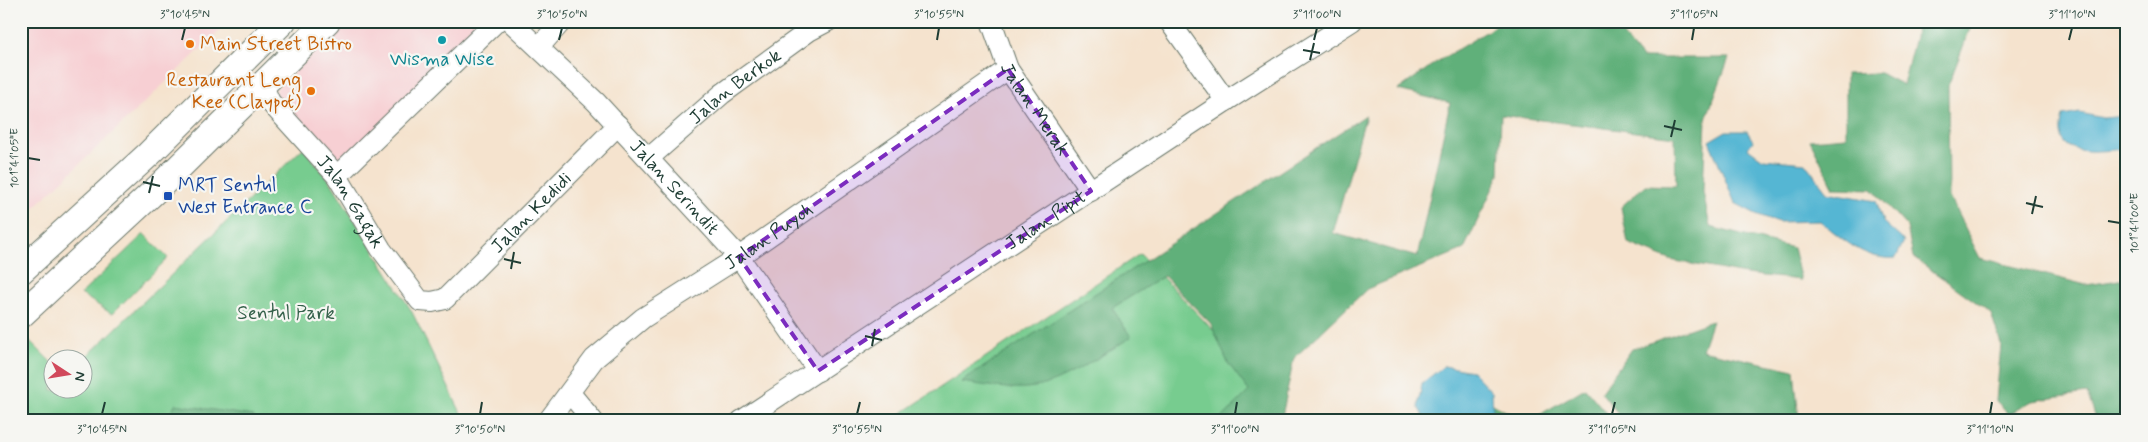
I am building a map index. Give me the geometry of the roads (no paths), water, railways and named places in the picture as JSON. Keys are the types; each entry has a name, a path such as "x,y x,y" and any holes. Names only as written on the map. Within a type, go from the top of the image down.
{"main road":[{"path":"21,271 149,154 283,21"},
{"path":"21,315 263,86 327,21"}],"street":[{"path":"337,176 497,21"},
{"name":"Jalan Serindit","path":"510,21 539,47 618,126 739,257 818,371"},
{"path":"539,47 562,21"},
{"name":"Jalan Berkok","path":"649,158 722,94 809,31 828,21"},
{"name":"Jalan Merak","path":"991,21 1008,69 1090,191"},
{"path":"1169,21 1226,101"},
{"name":"Jalan Pipit","path":"741,421 1226,101 1352,21"},
{"name":"Jalan Puyoh","path":"548,421 594,359 643,318 739,257 1008,69"},
{"name":"Jalan Gagak","path":"263,86 270,102 337,176 381,248 420,301 432,302 445,299"},
{"name":"Jalan Kedidi","path":"445,299 618,126"},
{"path":"570,393 593,421"}],"water":[{"path":"2080,113 2103,118 2127,116 2127,149 2091,151 2070,147 2064,141 2061,131 2063,116"},
{"path":"1726,131 1747,131 1753,141 1748,148 1763,159 1805,163 1827,192 1876,201 1883,222 1904,241 1896,258 1874,256 1864,252 1820,221 1778,222 1756,214 1735,203 1709,141"},
{"path":"1444,366 1472,371 1492,392 1493,413 1486,421 1426,421 1418,407 1422,383"}],"place":[{"name":"Wisma Wise","path":"442,40"},
{"name":"Main Street Bistro","path":"190,44"},
{"name":"Restaurant Leng Kee (Claypot)","path":"311,91"},
{"name":"MRT Sentul West Entrance C","path":"168,196"}],"park label":[{"name":"Sentul Park","path":"286,313"}]}
